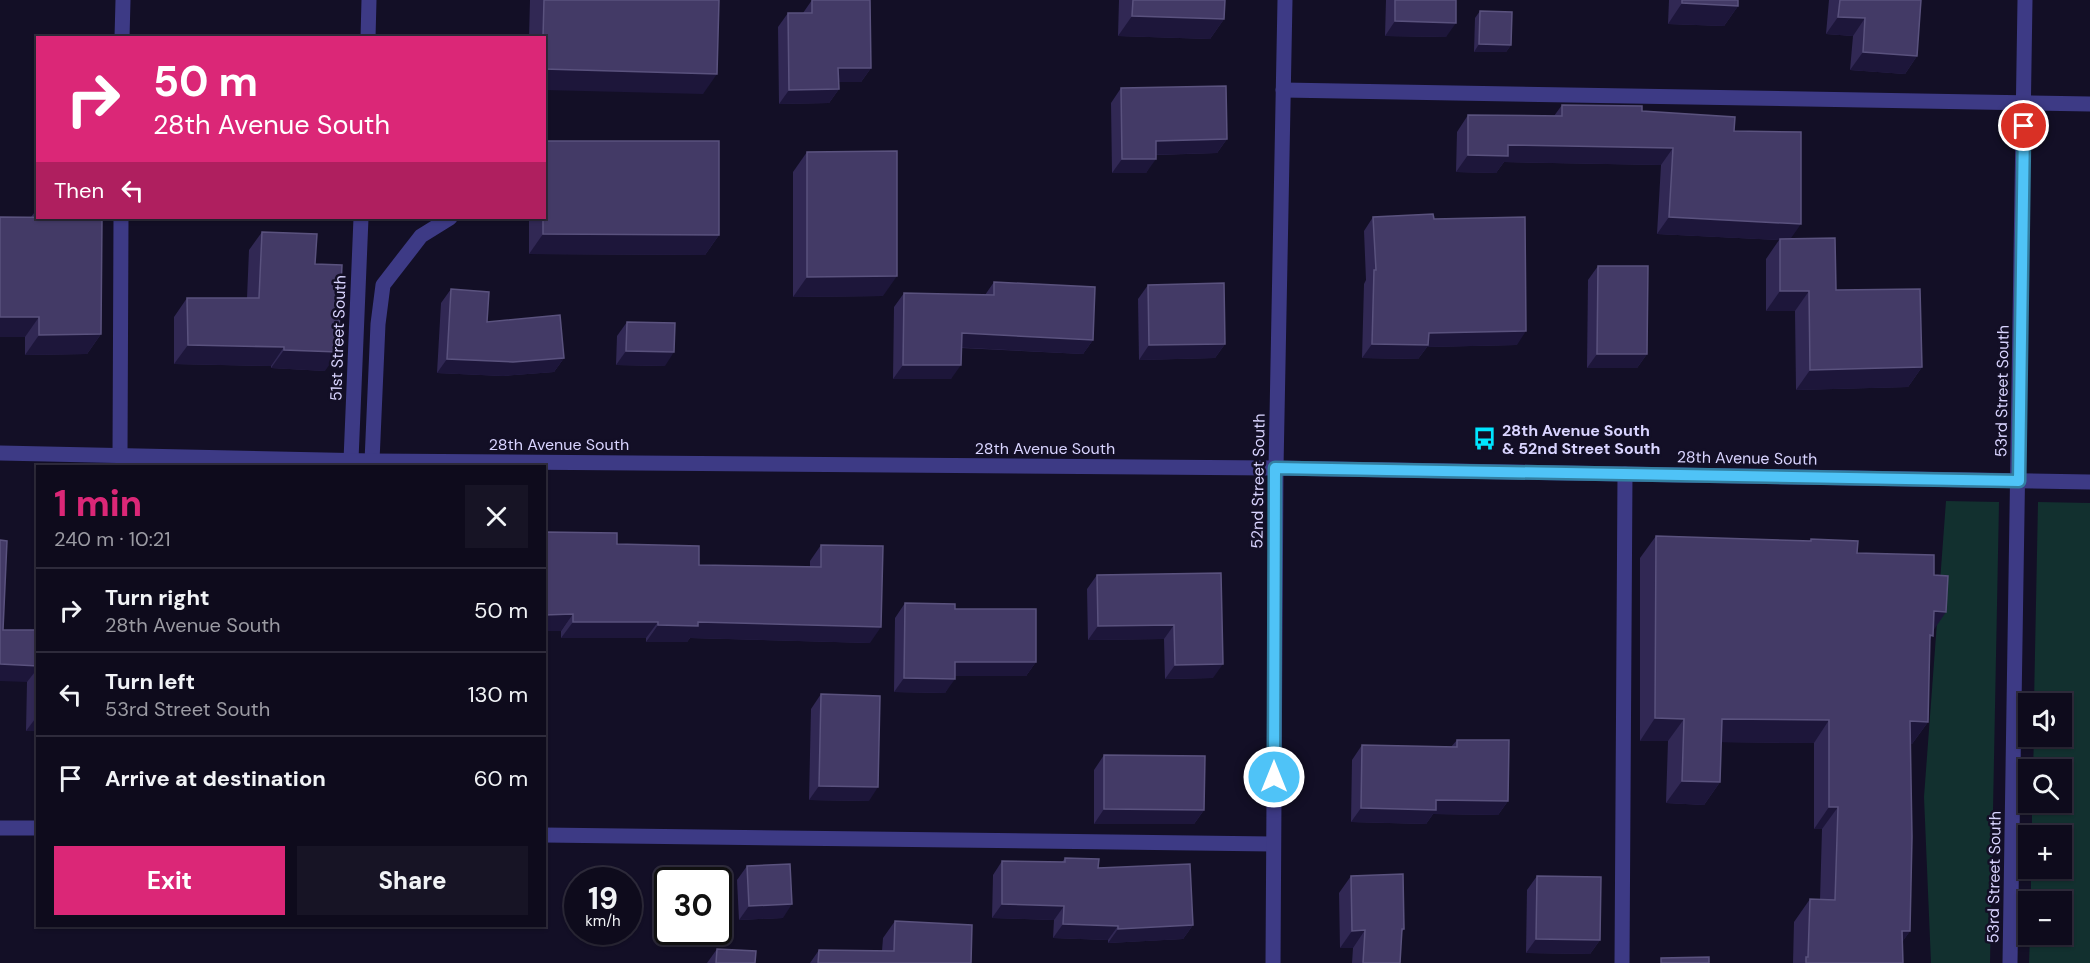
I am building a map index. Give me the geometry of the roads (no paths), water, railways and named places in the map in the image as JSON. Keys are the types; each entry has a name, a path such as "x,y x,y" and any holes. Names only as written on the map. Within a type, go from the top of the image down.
{"street":[{"path":"122,36 123,0"},
{"path":"368,36 369,0"},
{"name":"52nd Street South","path":"1273,963 1275,468 1285,0"},
{"name":"53rd Street South","path":"2010,963 2025,0"},
{"path":"1283,90 2090,104"},
{"path":"120,456 122,219"},
{"name":"51st Street South","path":"351,460 361,219"},
{"path":"372,461 378,324 383,285 421,236 448,219"},
{"name":"28th Avenue South","path":"0,453 372,461 1275,468 2090,482"},
{"path":"1622,963 1625,474"},
{"path":"0,828 36,828"},
{"path":"546,835 1274,844"}],"place":[{"name":"28th Avenue South & 52nd Street South","path":"1484,439"}]}
